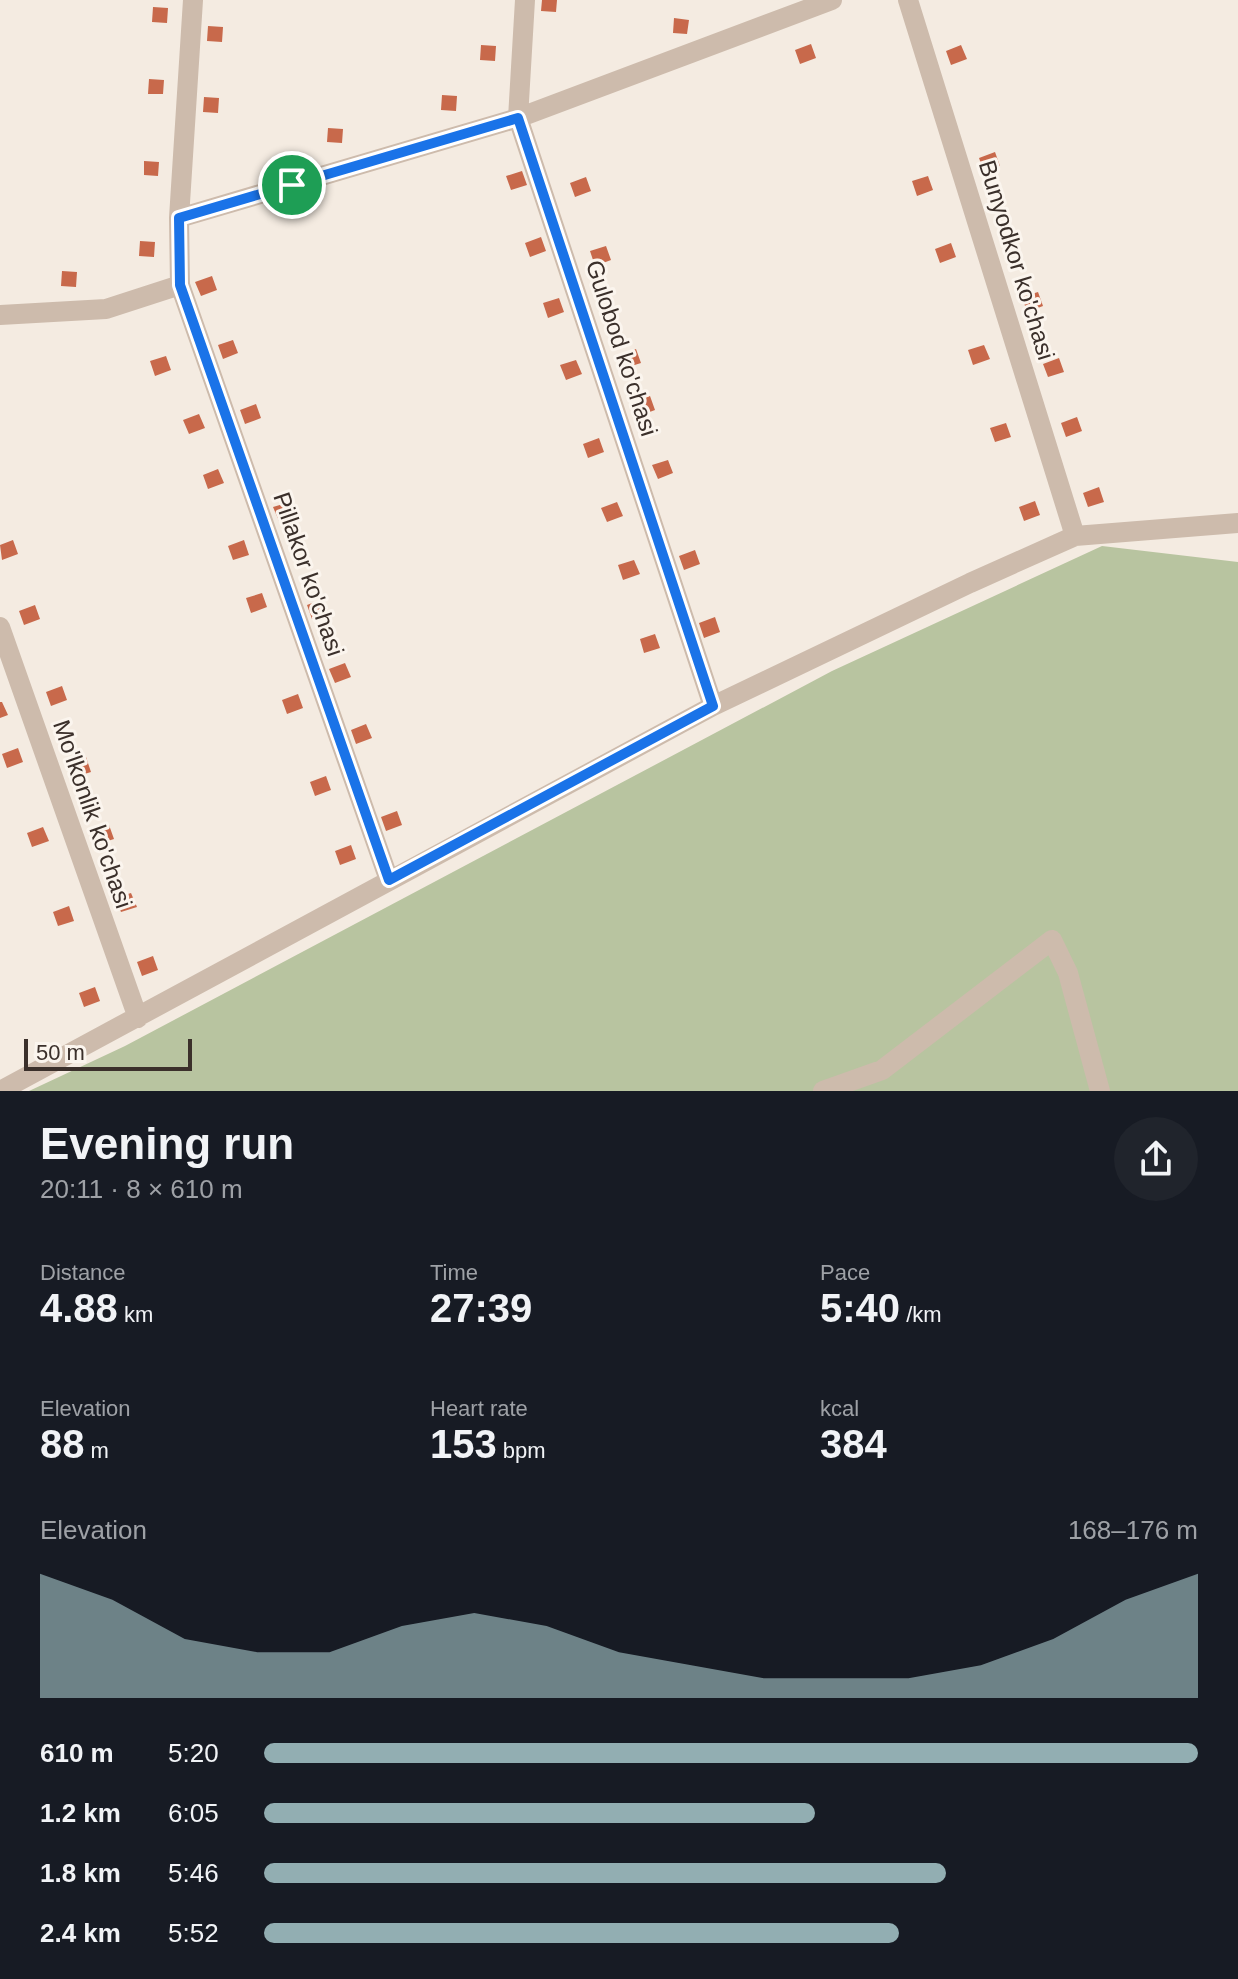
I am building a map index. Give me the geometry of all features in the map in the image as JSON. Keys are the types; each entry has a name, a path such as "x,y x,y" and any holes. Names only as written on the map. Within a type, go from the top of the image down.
{"street":[{"path":"193,0 179,218 518,118 832,0"},
{"name":"Gulobod ko'chasi","path":"525,0 518,118 713,706"},
{"name":"Bunyodkor ko'chasi","path":"908,0 1075,536"},
{"name":"Pillakor ko'chasi","path":"179,218 180,285 389,880"},
{"path":"0,315 106,309 180,285"},
{"path":"0,1091 713,706 970,583 1075,536 1238,523"},
{"name":"Mo'lkonlik ko'chasi","path":"0,627 138,1018"},
{"path":"823,1091 882,1070 1052,940 1068,973 1100,1091"}],"green space":[{"path":"1102,546 1238,562 1238,1091 29,1091 125,1046 832,671"}],"building":[{"path":"542,0 557,0 556,12 541,11"},
{"path":"153,7 168,8 167,23 152,22"},
{"path":"674,18 689,20 687,34 673,33"},
{"path":"208,26 223,27 222,42 207,41"},
{"path":"811,44 816,58 800,64 795,50"},
{"path":"481,45 496,46 495,61 480,60"},
{"path":"961,45 967,59 951,65 946,51"},
{"path":"149,79 164,80 163,94 148,94"},
{"path":"442,95 457,96 456,111 441,110"},
{"path":"204,97 219,98 218,113 203,112"},
{"path":"328,128 343,129 342,143 327,142"},
{"path":"995,152 1000,166 984,172 979,158"},
{"path":"144,161 159,162 158,176 144,175"},
{"path":"522,171 527,185 511,190 506,176"},
{"path":"928,176 933,190 917,196 912,181"},
{"path":"586,177 591,191 575,197 570,183"},
{"path":"541,237 546,251 530,257 525,243"},
{"path":"140,241 155,242 154,257 139,256"},
{"path":"951,243 956,257 940,263 935,249"},
{"path":"606,246 611,260 595,266 590,251"},
{"path":"62,271 77,272 76,287 61,286"},
{"path":"212,276 217,290 201,296 195,282"},
{"path":"1038,292 1043,306 1027,312 1022,297"},
{"path":"559,298 564,312 548,318 543,303"},
{"path":"233,340 238,353 223,359 218,345"},
{"path":"984,345 990,359 973,365 968,350"},
{"path":"636,349 641,363 625,368 620,355"},
{"path":"166,356 171,370 155,376 150,361"},
{"path":"1059,358 1064,372 1048,377 1043,364"},
{"path":"576,360 582,374 566,380 560,365"},
{"path":"650,396 655,410 639,416 634,402"},
{"path":"256,404 261,418 245,424 240,410"},
{"path":"199,414 205,428 189,434 183,420"},
{"path":"1077,417 1082,431 1066,437 1061,423"},
{"path":"1006,423 1011,437 995,442 990,428"},
{"path":"599,438 604,452 588,458 583,444"},
{"path":"668,460 673,473 658,479 652,465"},
{"path":"218,469 224,483 208,489 203,475"},
{"path":"1099,487 1104,502 1088,507 1083,493"},
{"path":"1035,501 1040,515 1024,521 1019,507"},
{"path":"290,502 295,515 279,521 273,507"},
{"path":"617,502 623,516 607,522 601,508"},
{"path":"13,540 18,554 2,560 0,545"},
{"path":"244,540 249,555 233,560 228,546"},
{"path":"695,550 700,564 684,570 679,556"},
{"path":"634,560 640,574 623,580 618,565"},
{"path":"262,593 267,607 251,613 246,598"},
{"path":"323,599 329,613 312,619 307,605"},
{"path":"35,605 40,619 24,625 19,611"},
{"path":"715,617 720,632 704,638 699,623"},
{"path":"655,634 660,648 644,653 640,639"},
{"path":"345,663 351,677 335,683 329,669"},
{"path":"62,686 67,700 51,706 46,692"},
{"path":"298,694 303,708 287,714 282,700"},
{"path":"0,702 8,715 0,718"},
{"path":"366,724 372,738 356,744 351,730"},
{"path":"18,748 23,762 7,768 2,754"},
{"path":"86,757 91,772 75,777 70,763"},
{"path":"326,776 331,790 315,796 310,782"},
{"path":"397,811 402,825 386,831 381,817"},
{"path":"109,825 114,839 98,844 92,830"},
{"path":"43,827 49,841 32,847 27,833"},
{"path":"351,845 356,859 340,865 335,851"},
{"path":"131,893 137,907 121,912 115,898"},
{"path":"69,906 74,921 58,926 53,912"},
{"path":"153,956 158,970 142,976 137,962"},
{"path":"95,987 100,1001 84,1007 79,993"}],"route":[{"path":"518,118 713,706 389,880 180,285 179,218 292,185 518,118"}]}
